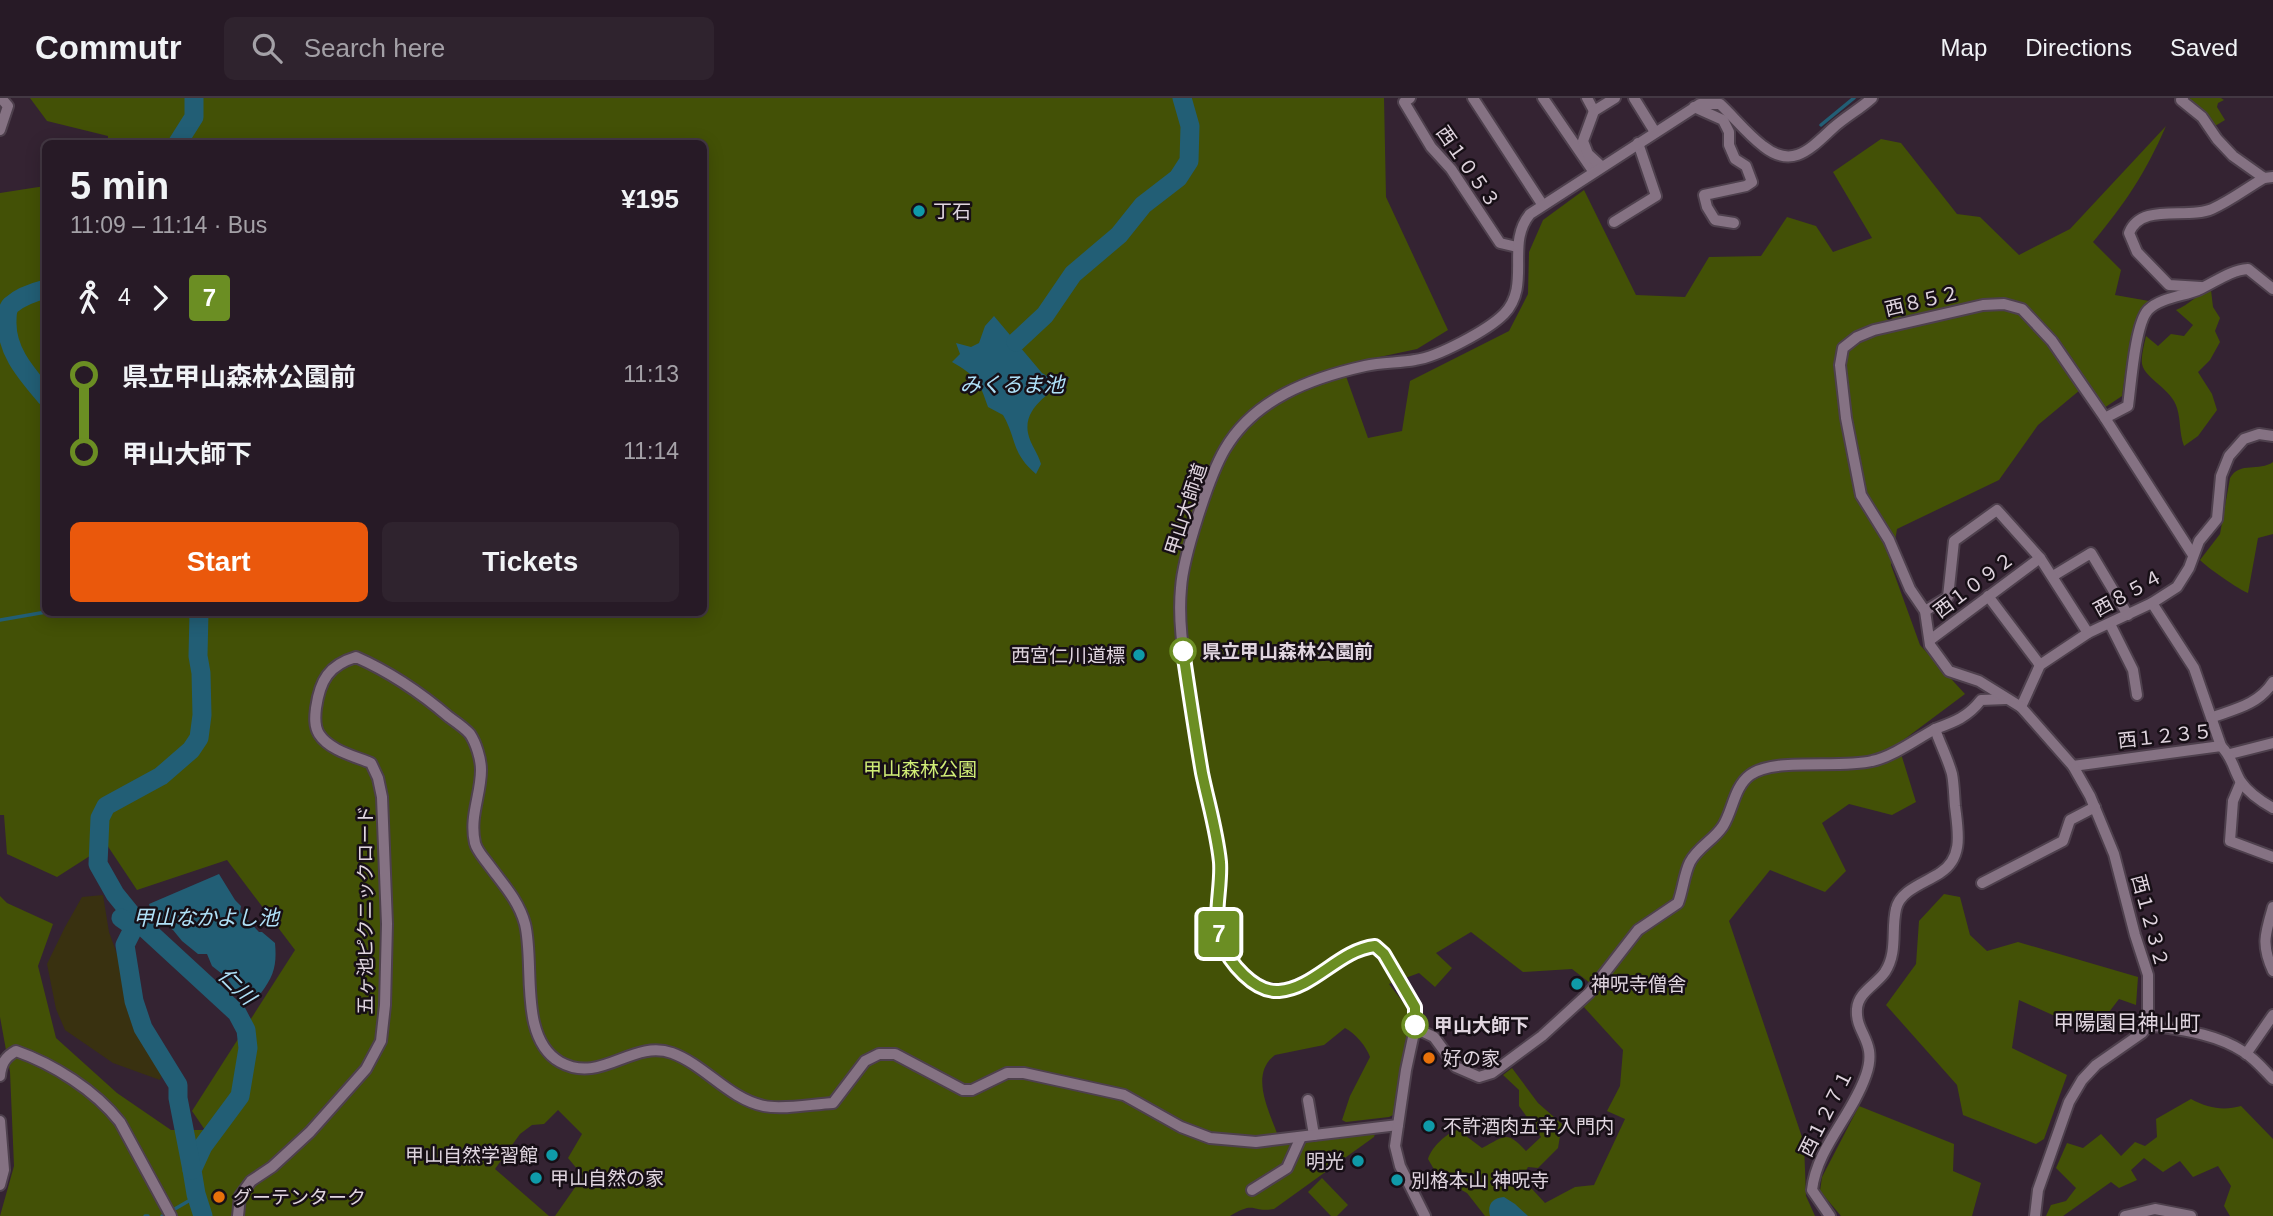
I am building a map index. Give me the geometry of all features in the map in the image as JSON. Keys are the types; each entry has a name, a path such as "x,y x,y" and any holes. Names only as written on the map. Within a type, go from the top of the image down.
{"street":[{"path":"0,130 8,106 1,98"},
{"name":"西１０５３","path":"1410,98 1404,102 1431,147 1451,169 1500,243 1517,247"},
{"path":"1473,98 1542,204"},
{"path":"1543,98 1597,169"},
{"path":"1587,98 1594,111"},
{"path":"1597,169 1583,141 1594,111 1615,98"},
{"path":"1634,98 1655,132"},
{"path":"1694,107 1711,102 1720,104 1761,145 1771,152 1787,156 1809,151 1872,98"},
{"path":"2182,99 2202,117 2217,139 2234,156 2268,177 2210,210 2142,216 2132,224 2129,233 2137,252 2169,285 2204,287"},
{"path":"1694,107 1723,120 1729,132 1729,145 1735,159 1746,166 1752,183 1704,195 1715,220 1734,223"},
{"name":"甲山大師道","path":"1425,1216 1400,1166 1395,1146 1415,1028 1415,1007 1384,954 1375,946 1361,948 1300,984 1279,991 1266,989 1250,981 1228,955 1220,940 1220,862 1180,631 1181,586 1191,542 1224,449 1249,418 1292,388 1367,365 1430,357 1489,325 1505,313 1516,298 1519,281 1517,247 1524,221 1542,204 1694,107"},
{"path":"1614,222 1656,196 1638,143"},
{"path":"2193,555 2105,418 2128,406 2139,328 2148,311 2161,302 2204,287 2239,269 2248,269 2273,289"},
{"name":"西８５２","path":"2021,707 1979,681 1949,671 1930,645 1926,611 1910,589 1889,541 1861,495 1846,418 1840,365 1843,348 1857,337 1874,330 1983,305 2004,304 2022,309 2052,341 2105,418"},
{"name":"西８５４","path":"2039,665 2088,633 2152,603 2177,587 2189,568 2199,541 2217,519 2221,477 2229,456 2244,439 2259,434 2273,436"},
{"path":"1926,611 1948,597 1954,541 1997,510 2040,558 2088,633"},
{"path":"2053,576 2091,553 2128,615"},
{"name":"西１０９２","path":"1930,640 2040,558"},
{"path":"1988,596 2039,665 2021,707"},
{"path":"2152,603 2194,668 2226,750 2273,743"},
{"path":"2110,624 2133,670 2137,695"},
{"name":"五ヶ池ピクニックロード","path":"238,1216 240,1196 251,1181 272,1167 310,1132 366,1069 381,1041 385,1005 387,924 380,787 371,763 337,749 319,735 314,720 318,689 327,674 342,661 356,657 379,667 426,697 471,737 481,769 472,827 476,847 519,905 526,926 530,993 539,1037 547,1052 563,1064 592,1068 606,1066 637,1052 664,1052 673,1054 750,1102 766,1107 833,1103 865,1061 879,1054 895,1055 963,1090 972,1090 1007,1073 1024,1073 1124,1095 1181,1127 1210,1138 1256,1142 1398,1125"},
{"path":"2213,717 2251,704 2266,692 2273,682"},
{"path":"1415,1028 1434,1037 1456,1067 1479,1077 1492,1073 1542,1036 1589,993 1638,930 1678,903 1689,864 1699,849 1725,824 1735,795 1748,776 1772,767 1850,765 1875,761 1935,729 1965,717 1981,700 2006,699"},
{"name":"西１２３２","path":"2021,707 2073,766 2095,807 2114,853 2148,975 2148,1025"},
{"name":"西１２７１","path":"1830,1216 1812,1190 1813,1177 1821,1157 1865,1077 1870,1060 1869,1044 1857,1017 1856,1006 1862,995 1884,972 1890,960 1895,942 1896,909 1901,899 1951,865 1959,840 1952,773 1935,729"},
{"name":"西１２３５","path":"2073,766 2226,750 2241,782 2263,803 2273,808"},
{"path":"2241,782 2233,801 2230,841 2273,857"},
{"path":"1982,883 2063,841 2070,820 2095,807"},
{"path":"2273,907 2265,932 2264,951 2273,971"},
{"path":"2246,1054 2273,1015"},
{"path":"2035,1216 2038,1189 2069,1102 2081,1080 2096,1065 2142,1033 2148,1025 2207,1035 2246,1054 2273,1079"},
{"path":"0,1076 7,1056 16,1051 31,1056 89,1091 120,1122 171,1216"},
{"path":"1308,1100 1314,1135"},
{"path":"0,1121 4,1170 0,1185"},
{"path":"1252,1190 1287,1168 1301,1137"},
{"path":"2125,1216 2155,1209 2191,1216"}],"green space":[{"name":"甲山森林公園","path":"30,98 1384,98 1386,197 1448,330 1417,349 1342,365 1368,438 1402,431 1410,381 1509,331 1528,294 1529,252 1543,220 1584,190 1636,295 1685,297 1709,257 1761,256 1787,217 1816,226 1833,252 1872,238 1833,172 1881,139 1901,143 1957,214 1980,217 2019,255 2070,229 2166,126 2134,187 2093,242 2121,270 2115,295 2149,301 2130,340 2122,396 2101,410 2086,385 2038,425 1999,480 1897,529 1891,565 1920,645 1965,694 1898,744 1916,802 1892,815 1849,804 1822,823 1846,871 1825,892 1770,870 1729,921 1804,1143 1806,1196 1815,1216 1485,1216 1467,1193 1439,1178 1428,1159 1436,1146 1444,1137 1458,1130 1482,1148 1506,1137 1514,1140 1526,1151 1541,1137 1519,1106 1519,1090 1503,1075 1512,1068 1538,1103 1562,1124 1558,1148 1538,1168 1528,1167 1522,1178 1545,1203 1575,1187 1594,1185 1625,1119 1607,1111 1620,1086 1623,1050 1582,1005 1599,990 1572,969 1523,972 1471,932 1436,953 1452,968 1435,987 1419,973 1389,984 1409,1010 1395,1114 1346,1122 1342,1120 1350,1096 1370,1057 1360,1041 1345,1028 1324,1045 1275,1055 1267,1063 1262,1084 1279,1139 1372,1132 1375,1134 1274,1209 1249,1208 1230,1216 555,1216 583,1176 568,1158 582,1134 558,1110 544,1124 532,1125 520,1134 495,1169 549,1216 0,1216 14,1166 10,1072 0,1017 0,896 7,903 53,924 38,966 56,1038 117,1093 171,1130 205,1130 192,1111 295,950 227,860 137,890 107,845 57,877 7,854 4,815 0,815 0,193 42,186 42,616 707,616 707,140 108,140 108,136 47,121"},
{"path":"2189,98 2221,98 2224,100 2218,103 2217,107 2225,120 2215,126"},
{"path":"2211,290 2213,307 2220,318 2215,331 2220,342 2210,360 2198,372 2212,394 2217,410 2198,436 2184,446 2174,401 2144,369 2143,350 2146,336 2158,346 2171,334 2184,336 2193,325 2176,310"},
{"path":"2273,462 2273,534 2258,538 2248,593 2200,560 2220,534 2230,478 2244,468"},
{"path":"1944,894 1960,897 1970,935 1987,951 2018,942 2138,977 2136,1005 2119,999 2093,1033 2019,1000 2012,1048 2067,1075 2044,1139 2036,1144 1963,1115 1957,1085 1886,1005 1916,964 1919,921"},
{"path":"2191,1099 2216,1108 2241,1106 2273,1139 2273,1216 2230,1216 2224,1206 2231,1186 2218,1166 2193,1177 2180,1161 2163,1172 2144,1158 2131,1170 2137,1180 2119,1188 2111,1182 2063,1216 2046,1216 2051,1205 2066,1201 2076,1188 2056,1168 2067,1143 2083,1148 2101,1134 2121,1156 2135,1142 2145,1146 2157,1137 2156,1119"},
{"path":"1859,1106 1954,1144 1953,1171 1981,1183 1972,1216 1841,1216 1820,1191 1822,1177"},
{"path":"1322,1178 1348,1205 1337,1216 1331,1216 1308,1192"}],"sand":[{"path":"103,895 109,932 121,965 130,1005 153,1056 163,1071 160,1080 113,1063 65,1030 56,1009 47,964 82,897"}],"water":[{"name":"みくるま池","path":"994,316 1042,373 1052,379 1070,377 1047,394 1030,415 1028,433 1041,464 1036,474 1018,452 1003,415 988,407 976,380 952,362 960,354 956,343 971,347 979,343 985,326"},
{"name":"甲山なかよし池","path":"219,874 241,906 240,912 259,932 275,943 274,970 261,993 241,998 226,977 212,966 207,954 198,954 152,914 149,904"},
{"path":"1504,1197 1528,1216 1490,1216 1491,1203"}],"waterway":[{"name":"仁川","path":"180,140 194,117 194,98"},
{"path":"1016,342 1045,315 1073,274 1119,235 1143,205 1178,178 1189,161 1190,126 1182,98"},
{"path":"1821,125 1854,98"},
{"name":"仁川","path":"42,290 27,295 11,305 7,321 14,353 42,392"},
{"path":"0,620 42,613"},
{"name":"仁川","path":"199,616 198,656 202,715 199,738 191,750 161,776 106,806 100,818 98,864 115,894 136,920 237,1013 246,1030 248,1048 240,1096 203,1146 192,1170 203,1216"},
{"name":"仁川","path":"121,918 134,927 125,945 134,1001 143,1028 178,1085 178,1098 192,1170"},
{"path":"173,1210 196,1194"}],"bus line":[{"name":"7","path":"1183,651 1220,862 1220,940 1228,955 1250,981 1266,989 1279,991 1300,984 1361,948 1375,946 1384,954 1415,1007 1415,1025"}],"place":[{"name":"丁石","path":"919,211"},
{"name":"県立甲山森林公園前","path":"1183,651"},
{"name":"西宮仁川道標","path":"1139,655"},
{"name":"神呪寺僧舎","path":"1577,984"},
{"name":"甲山大師下","path":"1415,1025"},
{"name":"好の家","path":"1429,1058"},
{"name":"不許酒肉五辛入門内","path":"1429,1126"},
{"name":"甲山自然学習館","path":"552,1155"},
{"name":"明光","path":"1358,1161"},
{"name":"甲山自然の家","path":"536,1178"},
{"name":"別格本山 神呪寺","path":"1397,1180"},
{"name":"グーテンターク","path":"219,1197"}],"district":[{"name":"甲陽園目神山町","path":"2127,1022"}]}
